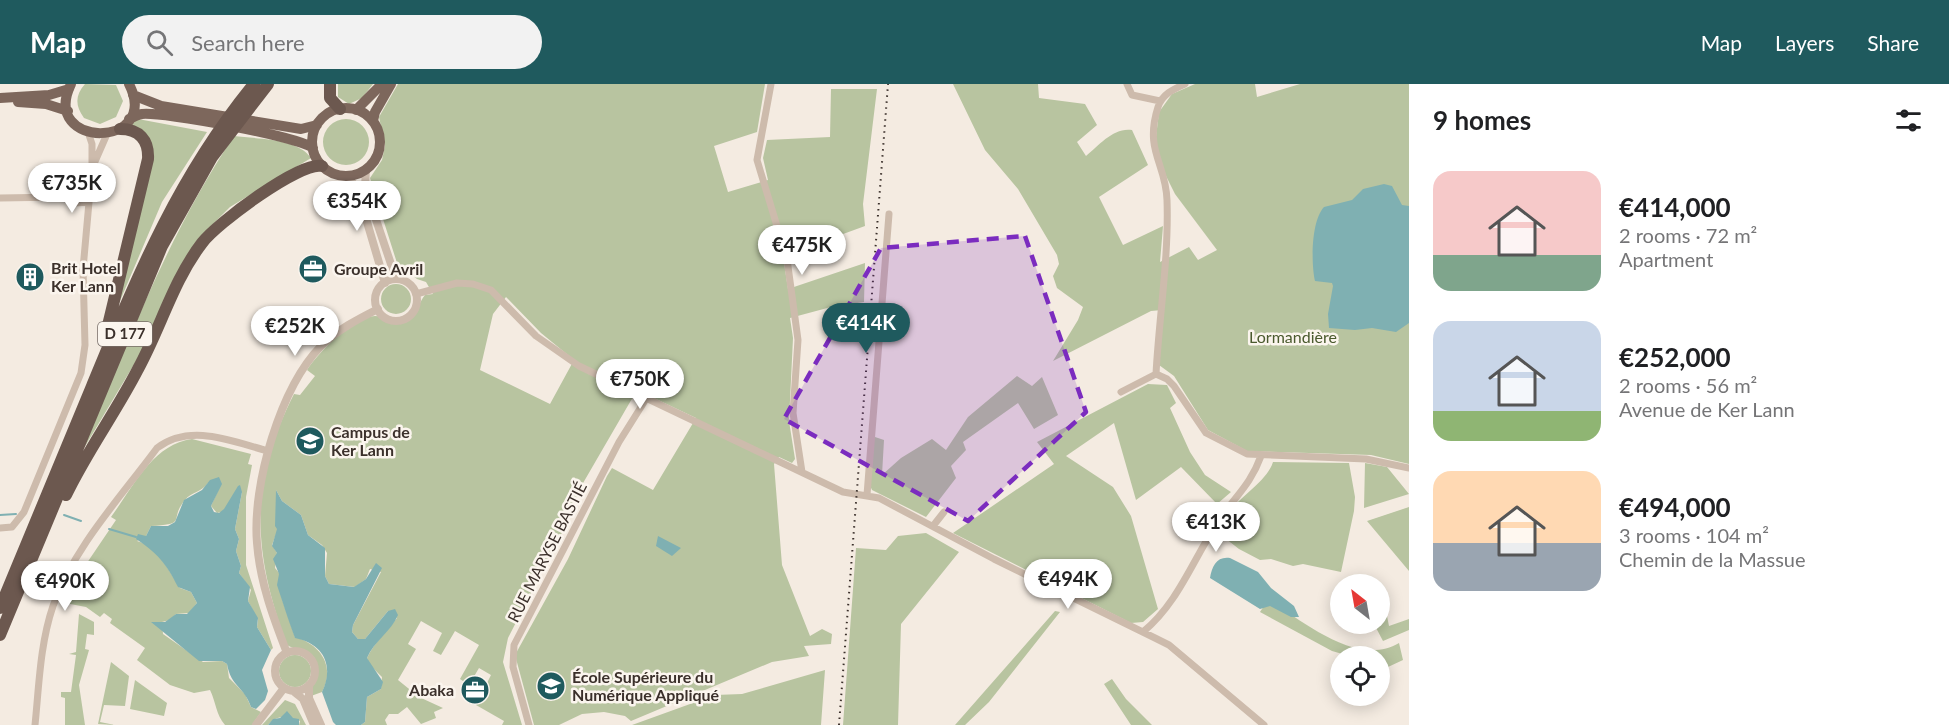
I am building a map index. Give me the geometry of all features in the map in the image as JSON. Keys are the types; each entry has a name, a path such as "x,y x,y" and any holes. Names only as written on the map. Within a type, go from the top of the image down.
{"highway":[{"name":"D 177","path":"0,608 153,242 191,171 213,136 254,84"},
{"name":"D 177","path":"0,635 162,246 212,157 268,84"},
{"path":"330,84 330,98 340,109"},
{"path":"13,577 101,348 119,283 148,152 147,144 139,133 124,124"},
{"path":"14,601 75,476 141,363 192,256 214,229 232,213 301,171 311,166 322,166"}],"main road":[{"path":"356,110 382,84"},
{"path":"373,121 375,112 391,84"},
{"path":"0,98 49,95 70,87 68,111 75,124 88,132 107,134 124,124 150,114 198,117 259,127 301,129 317,125"},
{"path":"131,89 161,106 198,117"},
{"path":"124,124 133,107 131,89"},
{"path":"0,98 46,104 68,111"},
{"path":"259,127 294,138 313,148 322,166 333,173 347,176 366,169 375,159 380,147 379,133 373,121 356,110 340,109 327,114 317,125 313,148"}],"street":[{"path":"771,84 757,160 788,259 798,340 793,413 802,472"},
{"path":"1127,84 1132,95 1160,100"},
{"path":"1156,374 1167,209 1166,188 1153,141 1160,100 1165,94 1185,84"},
{"path":"0,528 12,527 24,512 81,373 85,345 83,269 92,169 92,144 88,132"},
{"path":"92,169 107,134"},
{"path":"366,169 365,187 396,279"},
{"path":"347,176 357,188 385,283"},
{"path":"62,197 73,190 90,185"},
{"path":"0,198 62,197 75,202 89,202"},
{"path":"867,495 889,214"},
{"path":"396,279 407,282 416,294 416,308 406,318 392,320 378,309 377,292 385,283 396,279"},
{"path":"416,294 457,283 473,284 491,290 531,331 579,366 843,492 879,498 994,560 1169,645 1264,725"},
{"path":"287,653 267,599 256,541 259,489 268,451 287,401 309,360 332,336 378,309"},
{"path":"1121,392 1156,374"},
{"path":"1156,374 1167,379 1174,386 1206,433 1247,454 1366,459 1409,468"},
{"name":"RUE MARYSE BASTIÉ","path":"529,725 511,652 619,442 646,399"},
{"path":"35,725 45,639 62,583 75,558 157,448 169,439 197,434 268,451"},
{"path":"1143,632 1162,615 1194,568 1218,522 1253,478 1261,456"},
{"path":"933,526 944,512"},
{"path":"314,725 303,699 293,691 284,688 277,680 275,670 279,660 287,653 300,652 311,660 315,673 309,685 309,698 321,725"},
{"path":"293,691 309,685"},
{"path":"256,725 284,688"}],"highlighted area":[{"path":"1025,236 1086,412 968,521 784,419 881,248"}],"green space":[{"path":"85,84 116,85 123,101 116,117 100,124 84,118 77,101 79,92"},
{"path":"338,84 373,84 362,98 349,104 338,97"},
{"path":"398,84 765,84 757,132 714,146 728,192 768,180 763,158 767,140 830,137 831,89 877,89 863,204 865,226 783,256 788,289 865,263 864,302 831,307 790,318 793,338 789,421 795,459 792,463 779,457 774,464 782,565 810,636 822,629 832,634 831,644 804,646 809,656 772,662 631,721 625,716 604,712 582,714 559,725 534,725 515,655 568,559 607,476 612,468 653,490 696,418 637,390 579,490 571,515 508,638 503,662 522,725 502,725 504,721 476,705 491,675 479,668 469,685 460,679 479,645 455,631 441,655 433,651 442,633 421,621 408,644 416,649 398,680 419,697 443,708 434,712 436,718 421,724 407,707 398,714 389,714 385,720 387,725 361,725 365,722 367,697 381,689 382,677 369,664 367,658 397,618 388,611 365,639 358,639 352,632 353,625 381,572 370,569 366,579 355,587 329,584 325,576 327,553 322,545 308,535 301,515 282,501 276,490 278,529 272,545 277,553 275,568 280,574 282,599 295,637 312,645 323,657 326,665 326,682 322,692 311,696 316,672 315,661 305,652 287,645 267,580 260,519 269,458 279,427 294,394 300,395 315,376 307,370 328,345 347,329 366,318 380,316 400,321 410,318 425,295 433,294 426,282 417,279 397,263 370,178 382,160 385,146 379,117","holes":["506,297 541,333 574,360 550,404 480,370 493,314"]},
{"name":"Lormandière","path":"953,84 1038,84 1039,98 1085,104 1097,125 1077,142 1086,156 1113,134 1132,130 1148,165 1099,197 1123,245 1163,226 1160,262 1189,247 1198,260 1217,250 1175,194 1162,168 1155,145 1159,112 1172,94 1195,84 1255,84 1257,97 1300,84 1409,84 1409,464 1371,455 1247,451 1208,430 1174,376 1159,365 1162,310 1151,311 1053,361 1078,320 1083,307 1057,288 1053,276 1059,264 1057,255 1018,189 985,150"},
{"path":"138,119 207,132 162,202 114,315 152,153 127,125"},
{"path":"346,119 362,126 369,142 362,158 346,165 330,158 323,142 330,126"},
{"path":"234,136 287,143 305,151 311,158 230,207 197,240 184,260 145,346 84,448 151,288 189,211"},
{"path":"396,284 407,288 411,299 407,310 396,314 385,310 381,299 385,288"},
{"path":"1017,376 1032,386 1042,377 1058,415 1034,429 1018,403 963,442 966,450 951,466 956,478 926,517 872,490 868,481 872,436 884,440 882,475 901,458 932,439 946,450 968,417"},
{"path":"1148,384 1167,385 1176,403 1170,408 1190,452 1205,475 1231,492 1217,504 1181,467 1136,500 1114,423 1066,456 1113,487 1131,516 1158,609 1143,622 1131,623 953,533 1054,464 1037,442"},
{"path":"192,439 251,454 248,464 252,465 246,497 246,565 273,648 271,650 257,627 258,620 248,601 251,590 239,573 241,566 236,551 239,539 235,529 242,492 222,512 217,513 211,506 221,484 208,483 185,500 174,522 151,526 146,536 137,541 157,554 180,588 191,592 197,603 189,613 176,614 170,620 162,622 163,634 203,662 222,661 227,664 229,678 245,694 251,707 261,712 252,725 225,725 210,690 194,693 170,685 137,660 145,648 110,623 112,619 104,613 100,617 86,607 65,603 72,585 116,520 111,517 136,480 166,449"},
{"path":"1273,462 1349,463 1355,497 1354,511 1341,572 1303,564 1293,566 1271,559 1260,560 1239,549 1221,535 1222,524 1227,515 1261,480"},
{"path":"1365,463 1387,467 1409,494 1364,508"},
{"path":"1409,507 1409,571 1367,521"},
{"path":"926,533 959,552 901,624 898,725 843,725 856,548 886,550 898,536"},
{"path":"1268,600 1331,639 1349,646 1330,646 1330,650 1260,612"},
{"path":"1055,611 1060,612 989,702 965,725 955,725"},
{"path":"79,614 94,622 94,635 87,634 85,649 89,650 79,685 85,725 65,725 65,698 61,697 61,692 71,692 76,655 69,654 76,652"},
{"path":"1409,619 1409,630 1383,641 1379,634 1390,634 1390,626"},
{"path":"1399,643 1403,660 1390,666 1390,646"},
{"path":"295,655 306,660 311,671 306,682 295,687 284,682 279,671 284,660"},
{"path":"111,662 129,676 125,706 104,705 100,722 115,725 98,724"},
{"path":"825,670 821,725 632,725 715,695 742,694"},
{"path":"1112,679 1126,699 1152,725 1131,725 1104,684"},
{"path":"135,680 167,703 164,716 130,709"},
{"path":"285,700 295,704 306,725 299,725 300,721 283,717 271,721 268,725 262,725"}],"water":[{"name":"Lormandière","path":"1384,184 1392,186 1402,205 1409,206 1409,323 1396,332 1372,328 1355,330 1329,328 1328,314 1333,286 1332,283 1315,281 1313,264 1314,232 1320,213 1324,207 1352,200 1363,189"},
{"path":"219,477 222,484 211,506 214,512 219,513 224,509 240,485 242,492 235,529 239,539 236,551 241,566 239,573 250,587 248,601 258,618 257,627 271,650 262,670 268,691 265,700 256,709 251,707 231,677 227,664 222,661 199,661 151,622 165,622 176,614 187,614 197,603 191,592 178,587 160,559 136,539 138,534 146,536 151,526 168,526 175,522 184,500 202,490 210,480"},
{"path":"276,490 282,501 301,515 308,535 325,548 325,576 329,584 354,587 366,579 376,563 382,568 353,625 352,632 358,639 365,639 388,611 395,609 398,615 367,658 383,682 381,689 367,697 365,722 361,725 336,725 333,722 322,692 327,674 324,658 314,645 295,638 292,631 277,585 279,574 273,559 277,553 272,546 277,529 275,526"},
{"path":"658,536 681,548 672,556 656,546"},
{"path":"1230,558 1258,572 1271,588 1294,606 1299,617 1291,617 1270,606 1260,609 1210,578 1218,560"},
{"path":"287,711 293,718 299,719 299,725 268,725 273,719 280,718"}],"waterway":[{"path":"0,515 16,514"},
{"path":"64,515 81,521"},
{"path":"109,529 136,537"}],"railway":[{"path":"839,725 888,84"}],"place":[{"name":"Groupe Avril","path":"313,269"},
{"name":"Brit Hotel Ker Lann","path":"30,277"},
{"name":"Campus de Ker Lann","path":"310,441"},
{"name":"École Supérieure du Numérique Appliqué","path":"551,686"},
{"name":"Abaka","path":"475,690"}]}
